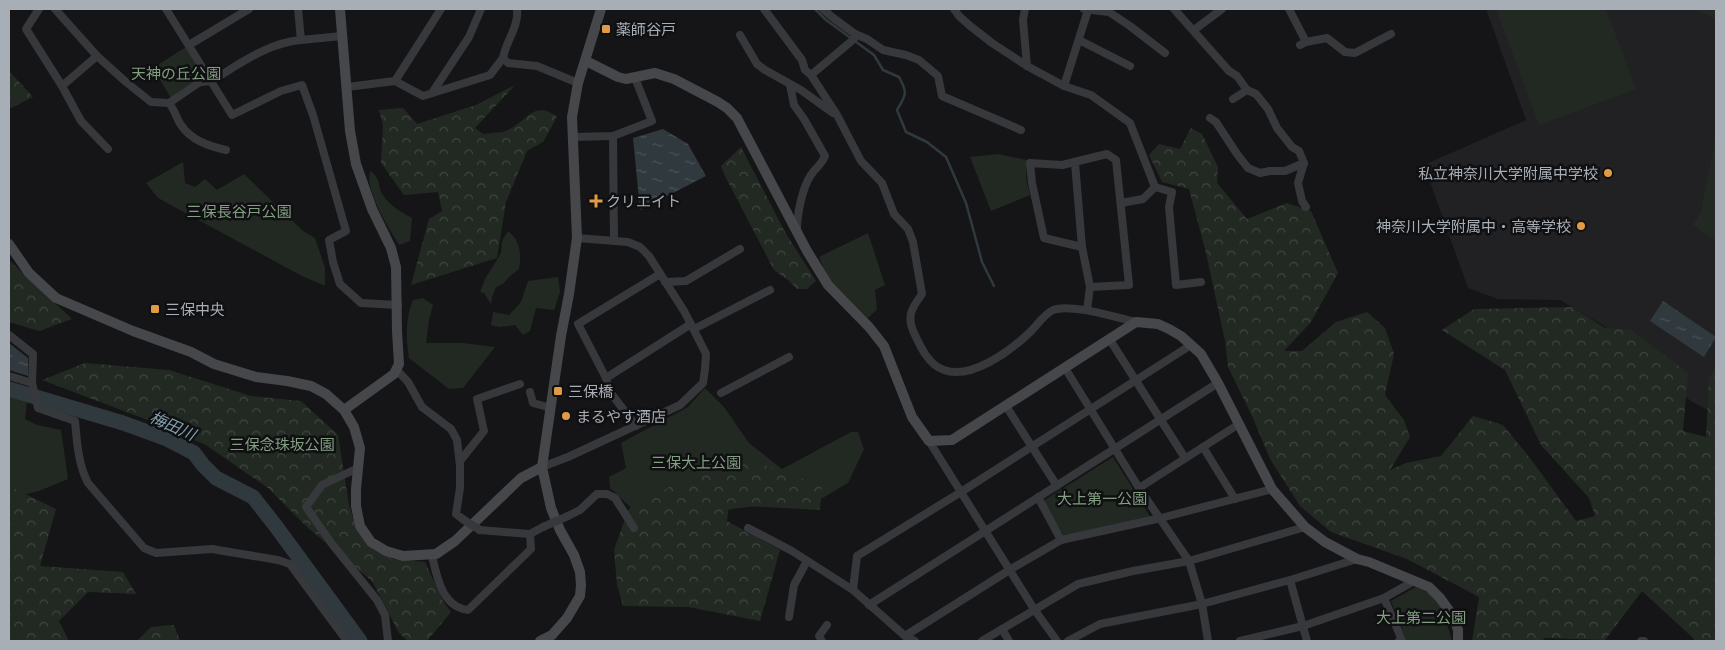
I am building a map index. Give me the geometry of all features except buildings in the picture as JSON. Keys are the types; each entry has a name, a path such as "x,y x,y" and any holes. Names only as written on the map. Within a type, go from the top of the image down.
{"street":[{"path":"39,9 26,30 62,86 81,121 108,149"},
{"path":"55,9 97,56 150,102 169,103 200,82 211,81 269,47 286,41 342,36"},
{"path":"167,9 232,115 281,91 302,85 313,115 346,231 329,240 340,284 362,303 398,306"},
{"path":"189,45 249,9"},
{"path":"298,9 301,40"},
{"path":"340,9 350,131 356,164 372,209 391,248 396,267 399,364 394,374 344,410"},
{"path":"395,81 441,9"},
{"path":"432,93 470,37 481,9"},
{"path":"347,87 395,81 423,96 490,75 503,58 504,51 514,32 517,9"},
{"path":"540,641 552,634 567,618 580,596 580,572 574,555 551,508 542,467 577,238 572,117 578,83 602,9"},
{"path":"764,9 802,60 805,70 837,115 861,161 882,183 894,214 908,229 913,242 922,294 915,303 909,317 913,332 921,349 931,361 944,370 959,372 976,368 992,361 1015,346 1043,318 1054,310 1087,310 1136,322 1158,324 1181,336 1201,354 1218,383 1272,489 1305,527 1325,542 1357,559 1369,562 1429,588 1447,606 1453,616 1458,630 1458,641"},
{"path":"824,9 855,34 867,39 883,50 919,60 938,76 942,96 1021,130"},
{"path":"954,9 970,26 1027,66 1064,86 1091,95 1130,123 1154,187"},
{"path":"1025,9 1023,20 1027,66"},
{"path":"1174,9 1247,90 1256,94 1268,109 1277,128 1292,147 1299,151 1304,163 1298,183 1302,202 1306,207"},
{"path":"1194,30 1222,9"},
{"path":"1288,9 1303,44 1327,38 1346,52 1354,54 1391,34"},
{"path":"1064,86 1079,40 1086,10 1110,11 1165,53"},
{"path":"810,75 854,39 855,34"},
{"path":"740,35 757,64 837,115"},
{"path":"1079,40 1130,66"},
{"path":"62,86 97,56"},
{"path":"503,58 508,62 537,66 578,83"},
{"path":"586,61 626,79 656,73 674,80 727,108 738,118 828,285 869,327 884,346 912,417 1011,569 1034,609 1057,641"},
{"path":"573,137 613,136 652,121 635,78"},
{"path":"790,85 794,106 804,119 825,156 821,165 810,175 797,218 797,230"},
{"path":"1233,99 1247,90"},
{"path":"169,103 186,132 199,142 226,150"},
{"path":"1210,118 1216,122 1248,168 1260,173 1285,171 1304,163"},
{"path":"613,136 614,241"},
{"path":"1082,247 1044,238 1032,183 1030,163 1075,163 1108,154 1116,160 1129,285 1090,287"},
{"path":"1075,163 1082,247 1090,287 1087,310"},
{"path":"1121,203 1143,198 1154,187"},
{"path":"1154,187 1172,192 1169,208 1176,285 1201,282"},
{"path":"9,244 29,273 56,298 133,331 191,352 214,364 256,377 311,386 326,394 344,410 354,427 360,448 356,506 360,526 371,542 386,551 403,556 432,556 456,541 521,478 680,405 703,383 706,354 692,326 649,256 640,247 628,242 577,238"},
{"path":"666,282 686,281 740,249"},
{"path":"636,426 610,392 606,378 578,324 660,274"},
{"path":"606,378 692,326 770,290"},
{"path":"929,442 952,440 1136,322"},
{"path":"9,335 33,354 32,384 38,408 75,421 82,473 88,484 144,548 156,554 212,549 278,560 290,564 347,641"},
{"path":"1110,340 1185,458"},
{"path":"853,590 857,556 1191,345"},
{"path":"721,392 789,357"},
{"path":"1065,368 1139,488 1189,561 1202,604 1208,641"},
{"path":"396,369 408,382 422,407 451,429 456,440 460,461 460,488 456,514 464,520 480,530 530,534 580,510 597,494 607,494 615,498 634,528"},
{"path":"9,376 32,384"},
{"path":"869,605 1057,486 1160,418 1218,383"},
{"path":"460,461 484,431 477,398 520,384"},
{"path":"530,392 533,403 551,408"},
{"path":"1006,406 1057,486"},
{"path":"1139,488 1239,424"},
{"path":"1203,447 1236,499"},
{"path":"358,468 322,485 306,507 332,544 377,600 385,615 388,641"},
{"path":"906,636 1011,569 1061,540 1161,518 1272,489"},
{"path":"1038,497 1061,540"},
{"path":"982,641 1078,584 1104,576 1189,561 1305,527"},
{"path":"748,528 792,551 853,590 906,636 916,641"},
{"path":"432,556 441,590 460,609 468,610 531,549 530,534"},
{"path":"1068,641 1100,624 1202,604 1357,559"},
{"path":"789,617 794,585 807,561"},
{"path":"1290,580 1307,641"},
{"path":"1240,641 1303,626 1384,598 1414,581"},
{"path":"1384,598 1401,641"},
{"path":"822,641 819,636 827,626"},
{"path":"1002,629 1009,641"}],"shaded area":[{"name":"神奈川大学附属中・高等学校","path":"1486,9 1716,9 1716,415 1691,401 1653,373 1639,355 1606,327 1560,300 1498,299 1468,288 1424,165 1526,120"}],"green space":[{"path":"1496,9 1606,9 1636,89 1539,125"},
{"path":"1694,9 1716,9 1716,19"},
{"name":"天神の丘公園","path":"186,47 204,77 190,84 171,98 153,68"},
{"path":"9,71 33,97 9,109"},
{"path":"515,85 475,128 483,134 503,132 511,129 529,115 541,110 557,117 543,142 527,151 506,202 497,258 411,285 429,219 442,211 438,192 404,195 381,163 383,126 379,110 403,108 417,124 476,105"},
{"path":"1191,128 1202,134 1218,167 1217,183 1247,219 1287,203 1311,211 1338,273 1311,322 1284,351 1302,351 1336,322 1367,312 1385,328 1394,354 1385,395 1404,420 1410,437 1390,470 1406,463 1441,456 1473,416 1503,425 1576,521 1595,516 1589,498 1541,445 1505,370 1442,330 1474,309 1572,307 1605,328 1631,330 1688,373 1683,431 1706,437 1709,379 1716,366 1716,641 1695,641 1642,591 1605,640 1545,638 1541,641 1472,641 1479,597 1407,559 1331,532 1300,506 1270,459 1253,418 1228,367 1225,341 1206,253 1189,189 1162,182 1149,155 1159,144 1180,149"},
{"path":"1716,136 1716,241 1693,225 1701,212"},
{"path":"741,147 785,232 816,281 807,289 797,289 774,270 725,176 721,166"},
{"path":"998,154 1027,160 1026,179 1030,195 991,211 970,157"},
{"name":"三保長谷戸公園","path":"183,162 185,183 195,187 205,179 217,190 244,174 303,231 315,238 325,268 325,286 300,275 158,198 146,183"},
{"path":"370,171 377,178 381,192 386,199 412,218 410,241 399,245 378,209 371,189"},
{"path":"508,231 518,243 519,269 503,284 496,287 491,304 484,293 480,292 485,279 501,253 502,241"},
{"path":"868,233 885,285 875,290 877,309 868,318 828,278 819,257"},
{"path":"9,260 72,319 39,331 9,322"},
{"path":"558,277 560,292 554,310 536,308 530,331 523,335 515,325 499,327 491,325 493,312 509,315 521,302 528,281"},
{"path":"423,298 433,305 426,343 463,343 495,347 463,388 449,389 409,358 407,321 413,300"},
{"name":"三保念珠坂公園","path":"85,363 169,370 251,396 301,401 338,435 349,505 355,524 372,547 393,559 425,562 443,601 451,612 427,641 408,641 399,633 372,581 308,528 268,488 206,445 145,419 42,380"},
{"name":"三保大上公園","path":"705,388 724,407 749,443 782,469 851,432 858,432 864,449 848,483 821,499 731,509 660,522 643,519 610,488 609,477 626,468 621,443 688,407"},
{"path":"9,396 27,401 25,419 37,425 61,430 68,479 39,491 9,498"},
{"path":"727,451 822,486 820,510 729,505 727,521 780,550 760,621 688,607 623,606 617,585 614,550 628,510 638,500 651,499 669,487 691,477"},
{"name":"大上第一公園","path":"1113,457 1151,518 1064,536 1043,501"},
{"path":"9,488 13,488 56,509 40,566 123,572 136,594 88,592 59,621 69,641 9,641"},
{"name":"大上第二公園","path":"1416,587 1429,594 1439,604 1446,619 1452,641 1407,641 1391,601"},
{"path":"174,625 180,641 137,641 151,627"}],"water":[{"path":"663,129 688,144 706,176 640,210 633,138"},
{"path":"1663,301 1716,337 1704,357 1650,321"},
{"path":"9,343 28,358 28,376 9,370"}],"waterway":[{"path":"815,9 826,20 874,55 883,70 899,77 905,94 897,110 906,132 927,142 946,157 966,203 982,262 994,286"},
{"name":"梅田川","path":"9,389 123,423 167,439 194,453 216,478 253,497 360,641"}],"place":[{"name":"薬師谷戸","path":"606,29"},
{"name":"私立神奈川大学附属中学校","path":"1608,173"},
{"name":"クリエイト","path":"596,201"},
{"name":"神奈川大学附属中・高等学校","path":"1581,226"},
{"name":"三保中央","path":"155,309"},
{"name":"三保橋","path":"558,391"},
{"name":"まるやす酒店","path":"566,416"}]}
